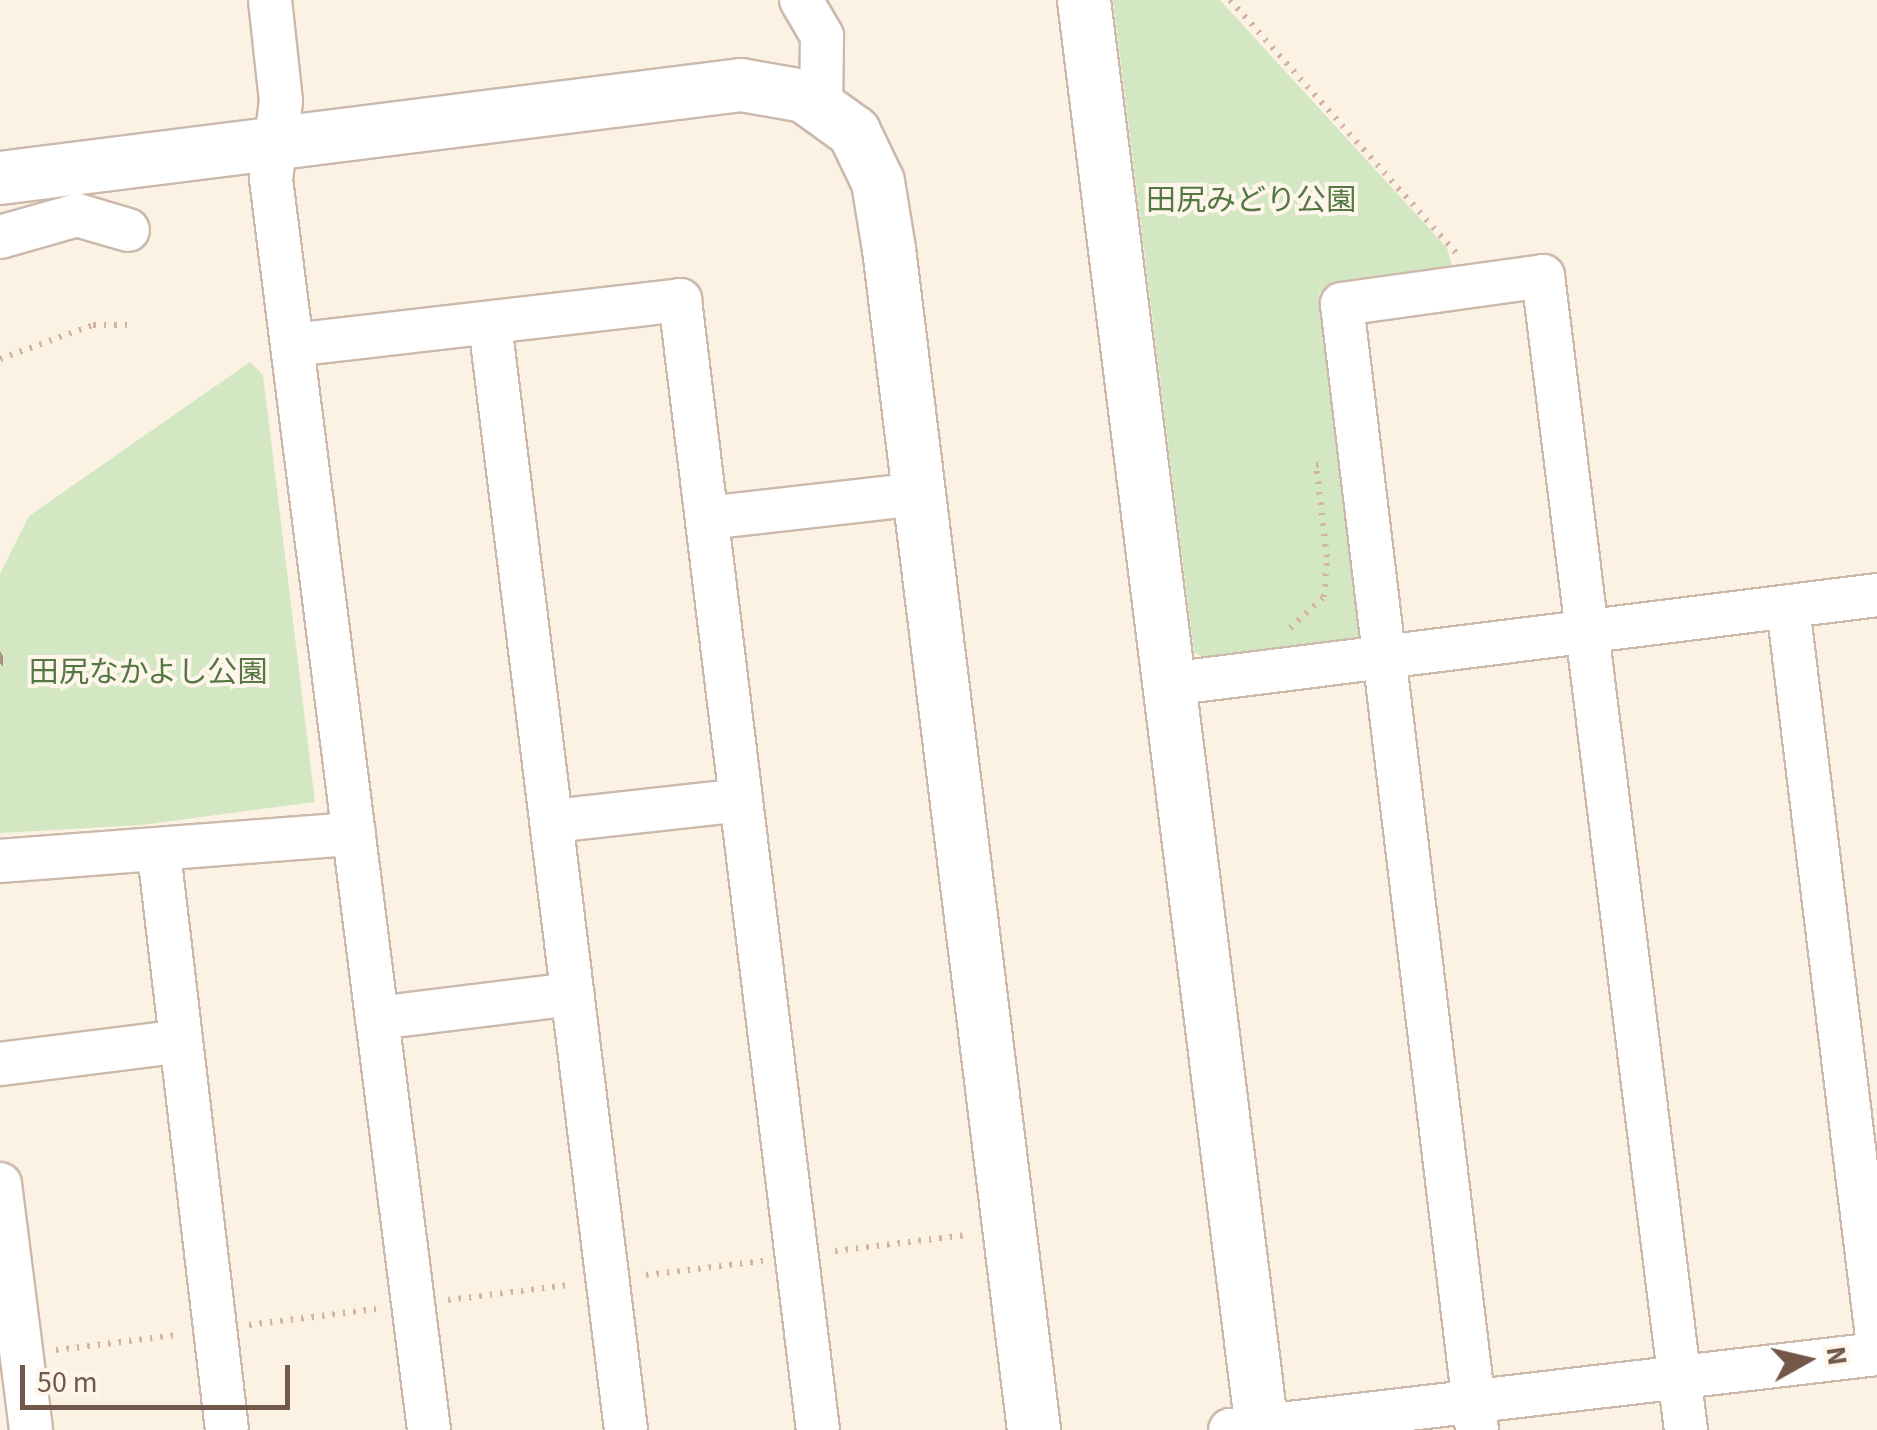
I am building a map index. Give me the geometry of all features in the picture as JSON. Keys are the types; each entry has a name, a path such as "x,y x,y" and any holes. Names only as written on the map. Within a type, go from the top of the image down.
{"street":[{"path":"270,0 281,101 271,179 429,1430"},
{"path":"801,0 822,36 821,104"},
{"path":"1084,0 1169,684 1251,1429 1476,1416 1679,1377 1877,1354"},
{"path":"0,178 741,85 792,91 821,104 864,145 878,182 1034,1430"},
{"path":"0,237 76,206 128,230"},
{"path":"1476,1416 1342,304 1542,276 1686,1430"},
{"path":"292,345 680,300 818,1430"},
{"path":"490,324 626,1430"},
{"path":"706,518 919,494"},
{"path":"1169,684 1877,596"},
{"path":"1788,606 1877,1336"},
{"path":"552,820 741,800"},
{"path":"0,861 159,853 354,834"},
{"path":"159,853 228,1430"},
{"path":"378,1018 572,994"},
{"path":"0,1064 181,1041"},
{"path":"0,1184 32,1430"}],"path":[{"path":"1230,0 1452,242 1470,286"},
{"path":"0,359 92,325 127,325"},
{"path":"1290,627 1319,607 1326,582 1316,465"},
{"path":"22,1354 1009,1229"}],"green space":[{"name":"田尻みどり公園","path":"1113,0 1220,0 1447,248 1454,272 1319,292 1361,632 1352,644 1212,663 1194,652"},
{"name":"田尻なかよし公園","path":"250,362 263,375 315,802 142,825 0,833 0,574 29,516"}]}
